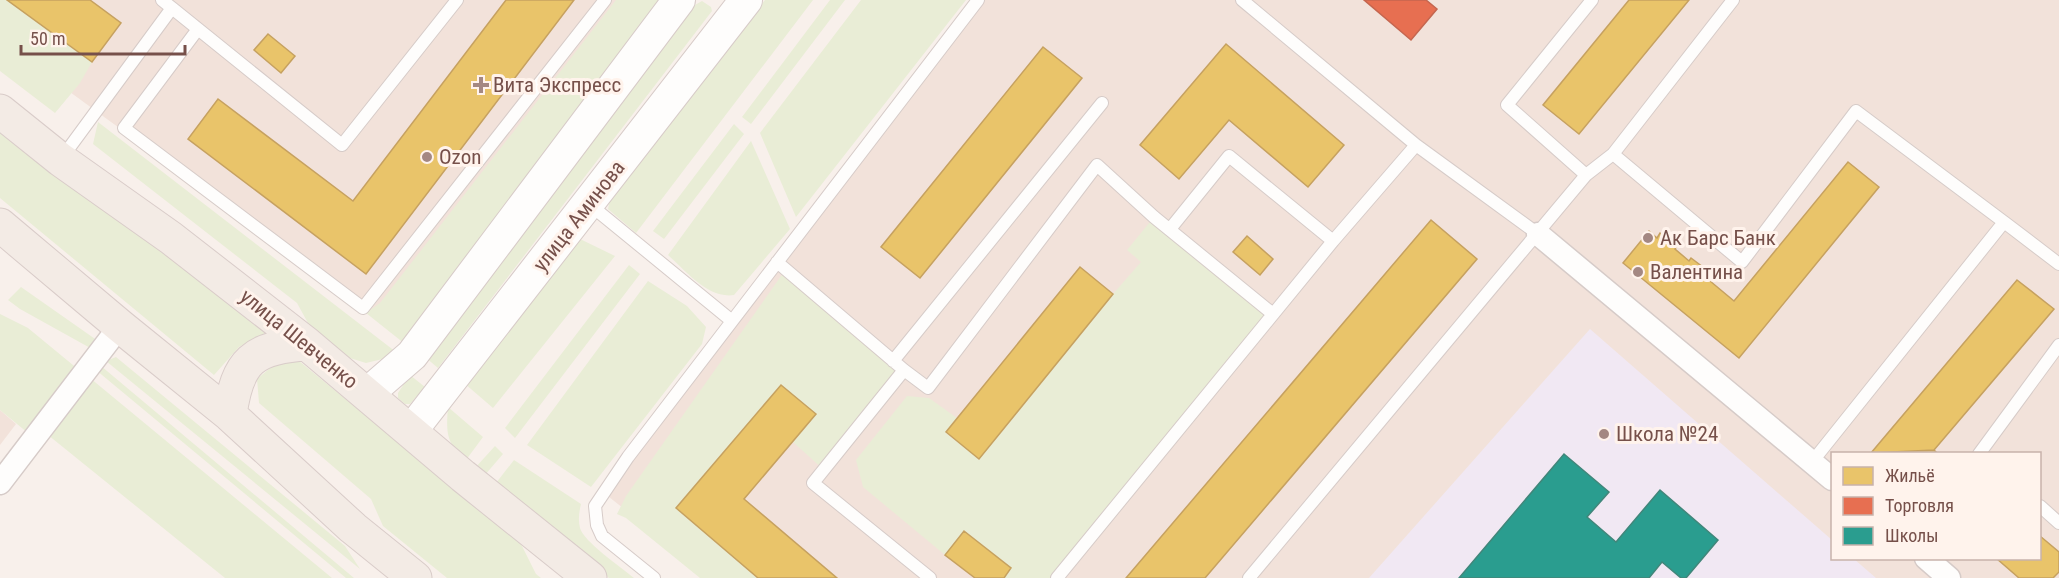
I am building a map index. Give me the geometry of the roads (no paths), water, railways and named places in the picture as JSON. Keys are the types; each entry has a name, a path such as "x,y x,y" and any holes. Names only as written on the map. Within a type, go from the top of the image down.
{"main road":[{"name":"улица Шевченко","path":"0,111 61,160 171,238 307,344 463,476 590,578"},
{"path":"0,225 230,415 407,576"},
{"path":"230,415 237,378 250,360 264,351 284,345 307,344"}],"street":[{"path":"367,394 412,355 679,0"},
{"name":"улица Аминова","path":"411,431 589,204 734,4"},
{"path":"1538,234 1831,477"},
{"path":"0,483 120,326"},
{"path":"1928,560 1949,578"}],"lane":[{"path":"61,160 167,4 342,145 456,0"},
{"path":"198,29 123,128 363,308 605,0"},
{"path":"654,578 602,536 597,525 595,506 628,457 978,0"},
{"path":"1242,0 1416,145 1538,234"},
{"path":"1587,175 1507,105 1592,0"},
{"path":"1249,578 1587,175 1613,154 1733,0"},
{"path":"893,361 1102,103"},
{"path":"1613,154 1742,262 1856,111 2059,264"},
{"path":"1057,578 1333,241 1416,145"},
{"path":"1170,229 1229,156 1333,241"},
{"path":"777,262 928,388 1097,165 1170,229 1274,314"},
{"path":"589,204 732,321"},
{"path":"1812,462 2004,222"},
{"path":"1980,452 2059,345"},
{"path":"904,370 813,483 930,578"},
{"path":"2041,507 2059,523"}],"place":[{"name":"Вита Экспресс","path":"481,85"},
{"name":"Ozon","path":"427,157"},
{"name":"Ак Барс Банк","path":"1648,238"},
{"name":"Валентина","path":"1638,272"},
{"name":"Школа №24","path":"1604,434"}]}
